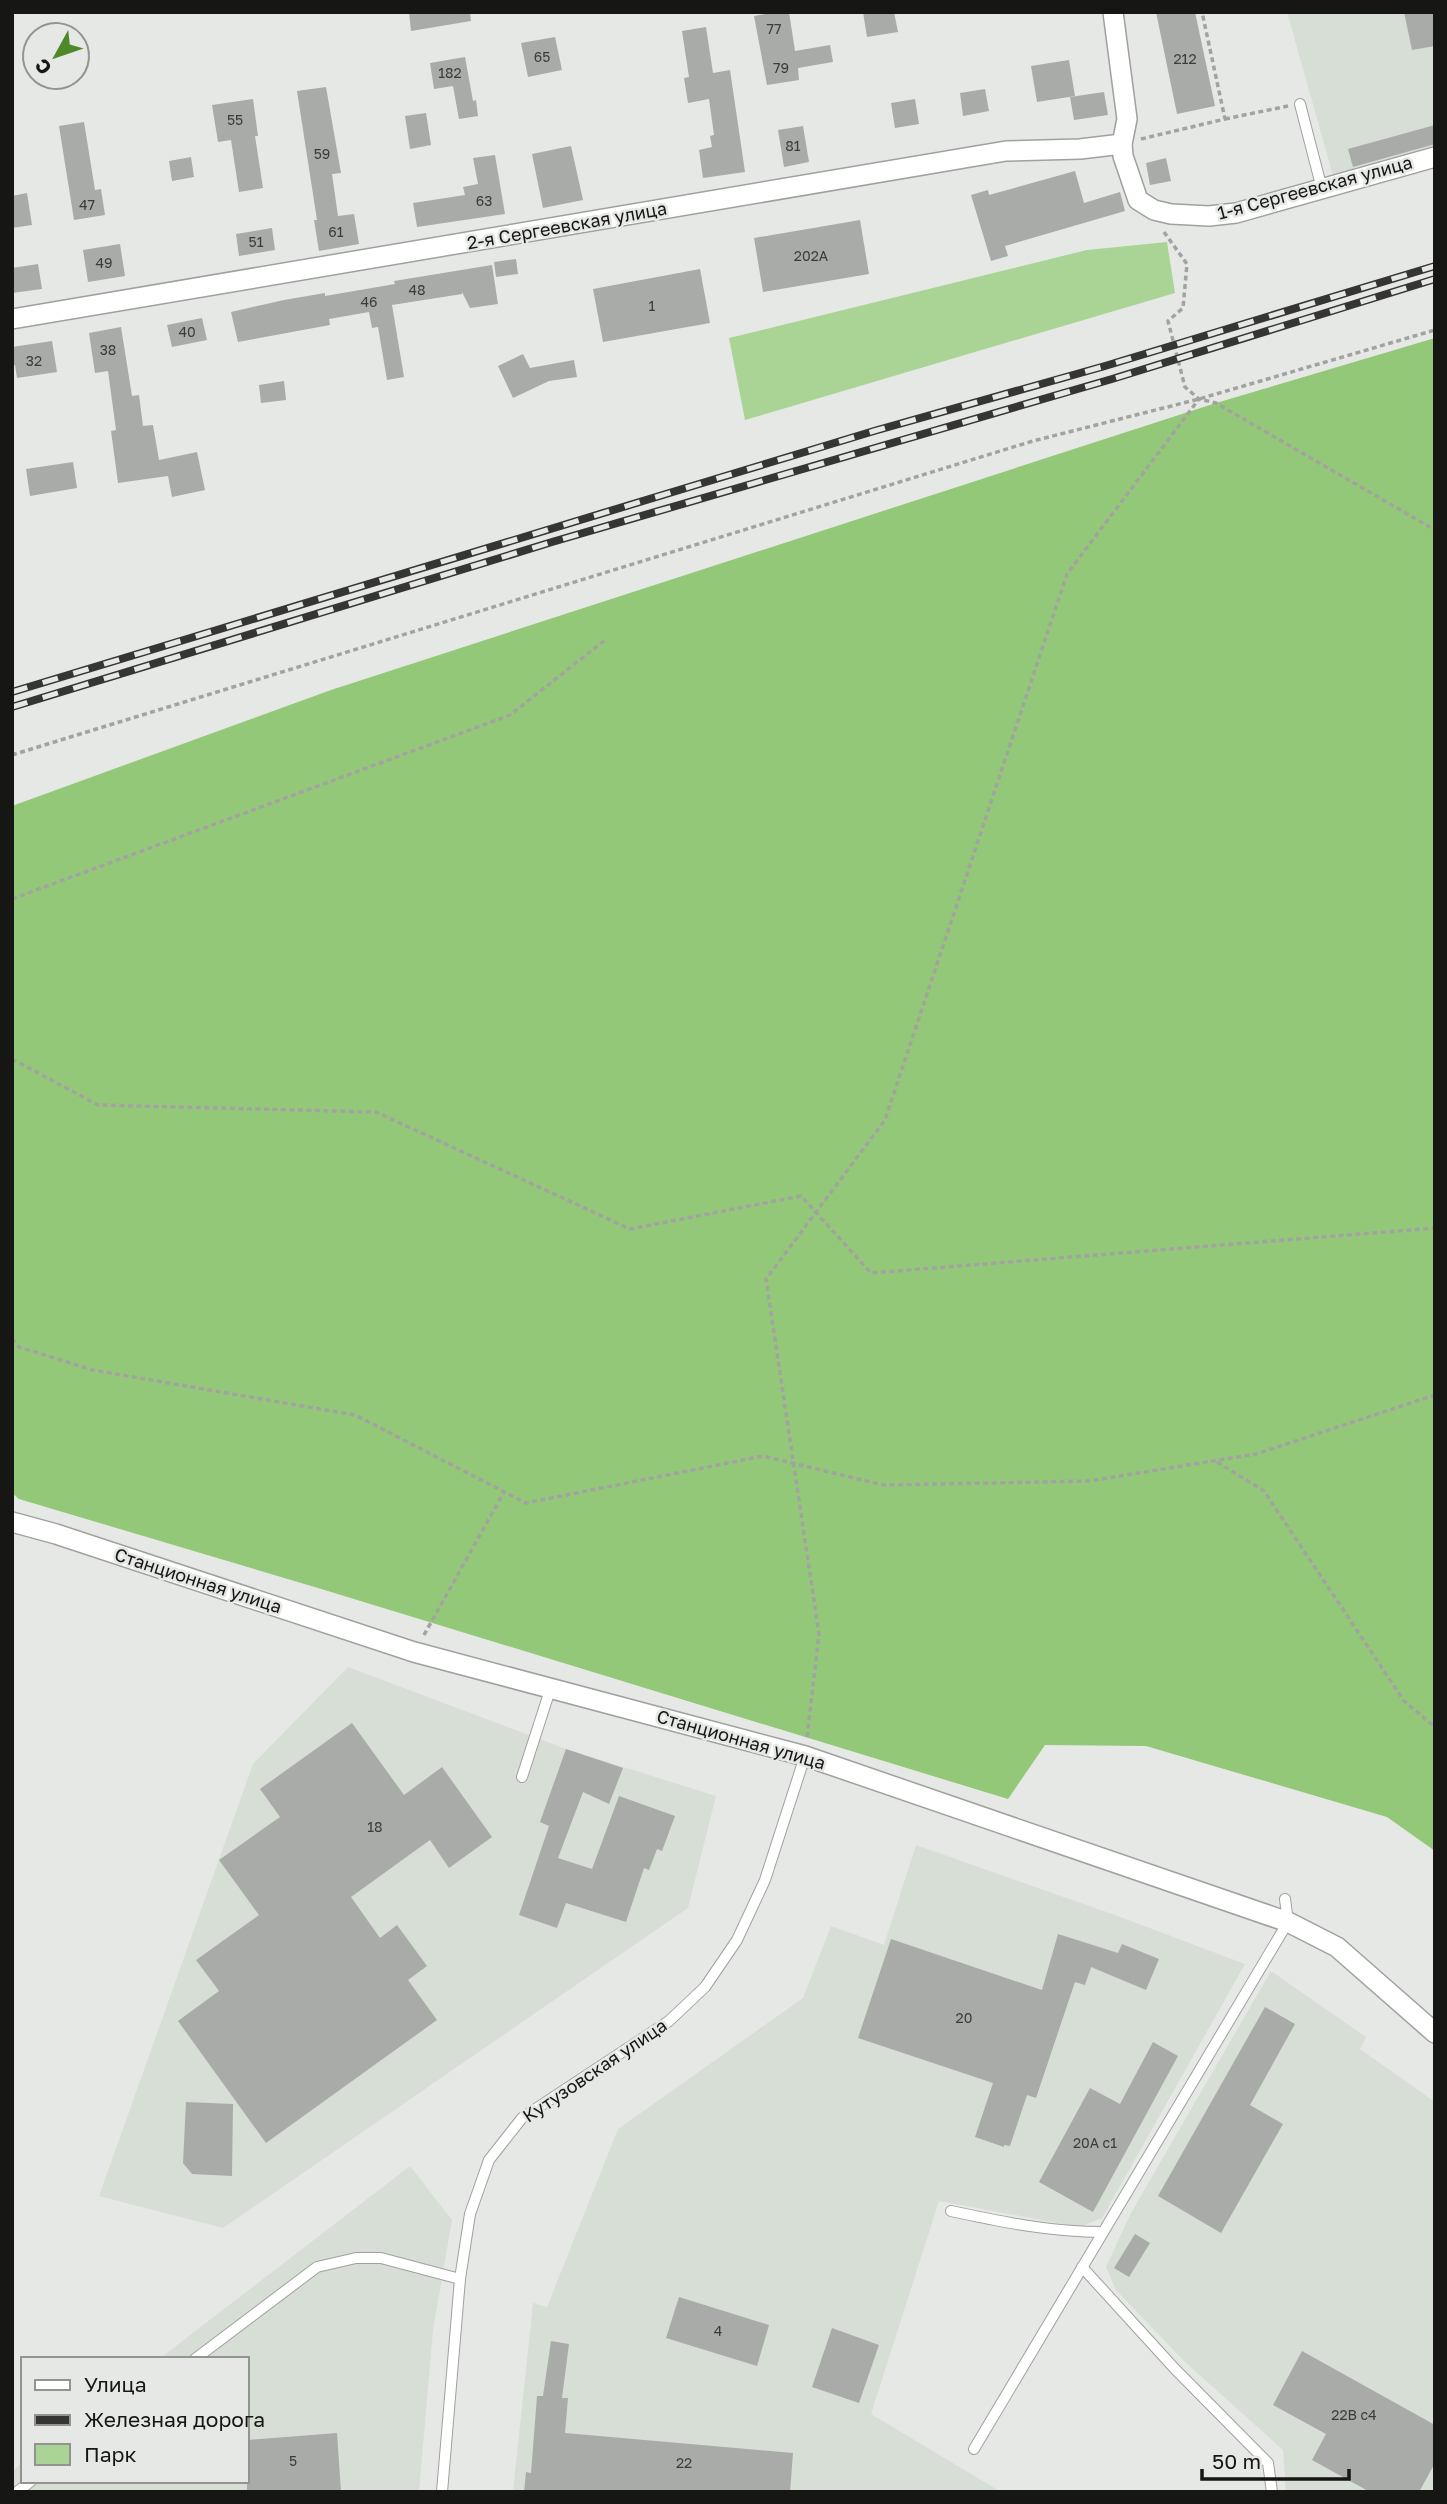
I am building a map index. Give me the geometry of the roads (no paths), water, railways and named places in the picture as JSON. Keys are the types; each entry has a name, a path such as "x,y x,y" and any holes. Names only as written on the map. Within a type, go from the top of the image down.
{"street":[{"path":"1113,12 1127,119 1122,144"},
{"name":"1-я Сергеевская улица","path":"1122,144 1123,156 1138,200 1145,206 1171,214 1221,215 1322,190 1435,157"},
{"name":"2-я Сергеевская улица","path":"12,319 1006,151 1080,149 1122,144"},
{"name":"Станционная улица","path":"12,1522 56,1534 414,1652 804,1756 1287,1922 1337,1947 1435,2033"}],"lane":[{"path":"1300,104 1322,190"},
{"path":"522,1777 551,1687"},
{"name":"Кутузовская улица","path":"442,2492 460,2279 470,2214 489,2160 522,2118 669,2021 705,1987 737,1940 765,1880 804,1756"},
{"path":"974,2449 1287,1922 1285,1899"},
{"path":"951,2211 1027,2227 1066,2232 1103,2232"},
{"path":"198,2357 317,2267 356,2258 381,2258 460,2279"},
{"path":"1082,2267 1175,2369 1268,2463 1272,2492"}],"railway":[{"path":"12,692 874,431 1105,366 1435,266"},
{"path":"12,707 552,542 1112,379 1435,279"}]}
